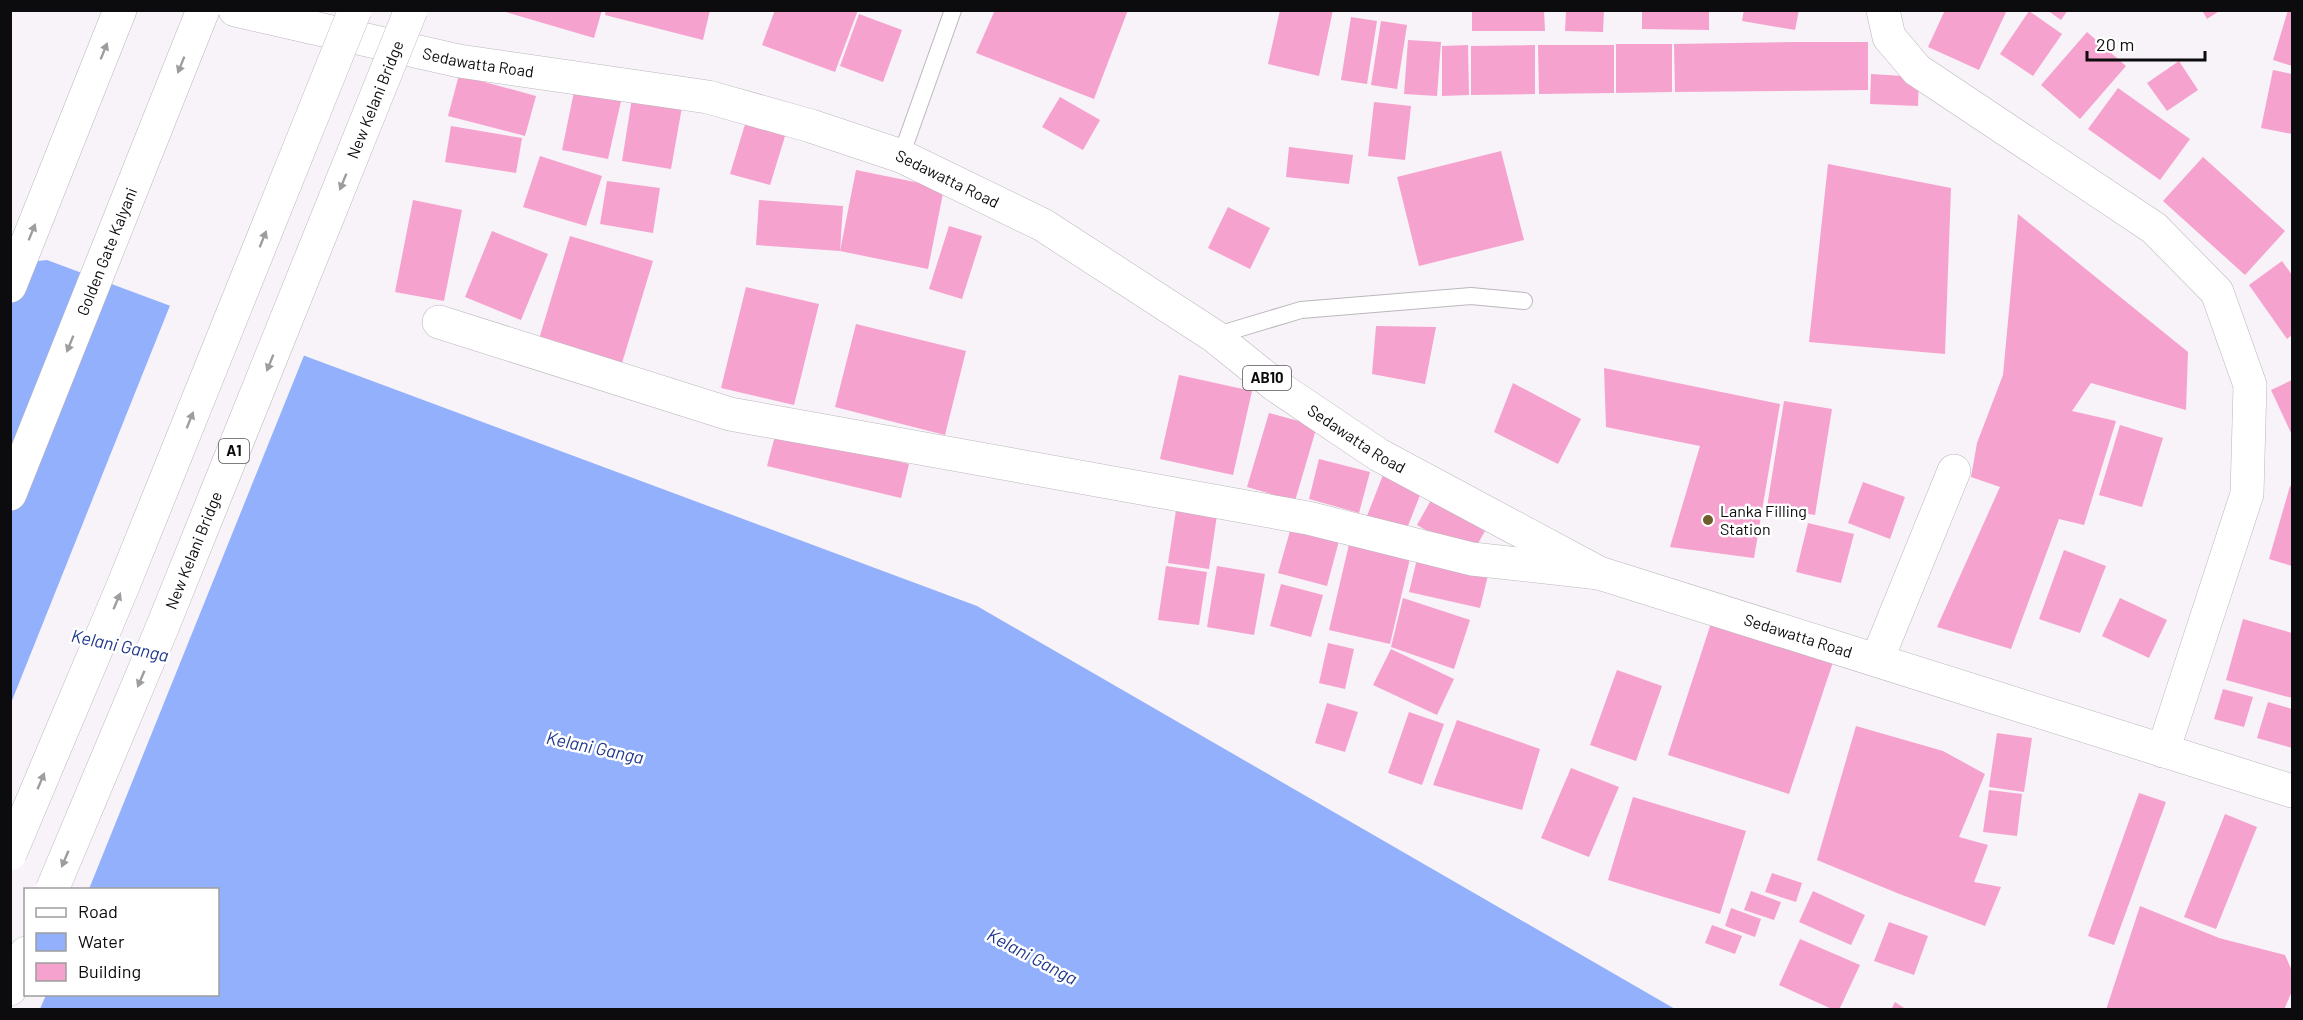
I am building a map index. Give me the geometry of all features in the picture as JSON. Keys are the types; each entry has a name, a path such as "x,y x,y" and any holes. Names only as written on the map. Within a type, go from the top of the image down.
{"main road":[{"path":"10,286 120,10"},
{"name":"Golden Gate Kalyani","path":"10,494 203,10"},
{"name":"Sedawatta Road","path":"235,10 459,61 708,97 811,126 901,156 1043,225 1214,336 1275,385 1379,455 1599,573 2292,791"},
{"path":"10,854 123,586 355,10"},
{"name":"New Kelani Bridge","path":"53,888 162,628 411,10"},
{"path":"1883,10 1888,38 1917,70 2154,228 2217,292 2250,385 2247,494 2163,751"},
{"path":"439,322 730,414 1308,518 1472,559 1599,573"},
{"path":"1877,660 1954,471"},
{"path":"10,989 24,958"}],"lane":[{"path":"901,156 953,10"},
{"path":"1214,336 1301,310 1471,296 1524,301"}],"water":[{"name":"Kelani Ganga","path":"47,260 977,606 1675,1009 11,1010 10,264"}],"pier":[{"path":"171,303 305,353 89,888 24,888 24,996 46,996 40,1009 10,1009 11,703"}],"building":[{"path":"499,10 602,10 594,38"},
{"path":"606,10 710,10 703,40 605,15"},
{"path":"775,10 858,10 835,72 762,45"},
{"path":"995,10 1128,10 1094,99 976,53"},
{"path":"1280,10 1333,10 1319,76 1268,64"},
{"path":"1472,10 1544,10 1545,31 1472,31"},
{"path":"1566,10 1604,10 1603,32 1565,31"},
{"path":"1642,10 1709,10 1709,30 1642,29"},
{"path":"1744,10 1799,10 1795,30 1742,21"},
{"path":"1945,10 2007,10 1979,70 1928,47"},
{"path":"2047,10 2068,10 2061,20"},
{"path":"2202,10 2221,10 2207,19"},
{"path":"2288,10 2292,10 2292,66 2273,60"},
{"path":"2029,11 2062,34 2033,76 2000,54"},
{"path":"859,14 902,30 883,82 840,66"},
{"path":"1351,17 1377,21 1367,84 1341,80"},
{"path":"1381,21 1407,25 1397,89 1371,85"},
{"path":"2087,32 2126,66 2080,119 2041,85"},
{"path":"1408,40 1441,42 1437,96 1404,94"},
{"path":"1868,42 1868,90 1675,92 1674,44"},
{"path":"1616,44 1672,44 1672,92 1616,93"},
{"path":"1468,45 1469,95 1442,96 1442,46"},
{"path":"1535,45 1535,94 1471,95 1471,46"},
{"path":"1538,45 1614,45 1614,93 1539,94"},
{"path":"2179,61 2198,90 2167,111 2147,83"},
{"path":"2273,70 2292,74 2292,134 2261,128"},
{"path":"1871,74 1919,77 1918,106 1870,104"},
{"path":"459,75 536,96 525,136 448,116"},
{"path":"576,82 623,92 608,159 562,150"},
{"path":"2118,88 2190,139 2160,180 2088,129"},
{"path":"1060,97 1100,120 1083,150 1042,127"},
{"path":"632,98 682,107 671,169 622,161"},
{"path":"1374,102 1411,106 1405,160 1368,156"},
{"path":"746,121 786,133 770,185 730,174"},
{"path":"451,126 522,138 516,173 445,162"},
{"path":"1289,147 1353,155 1349,184 1286,177"},
{"path":"1501,151 1524,240 1419,266 1397,177"},
{"path":"540,156 602,176 586,226 523,207"},
{"path":"2203,157 2285,231 2245,275 2163,201"},
{"path":"1828,164 1951,188 1945,354 1809,342"},
{"path":"856,170 944,188 928,269 840,251"},
{"path":"607,181 660,188 653,233 600,224"},
{"path":"413,200 462,210 444,301 395,292"},
{"path":"759,200 843,206 840,251 756,245"},
{"path":"1228,207 1270,228 1250,269 1208,248"},
{"path":"2018,214 2188,352 2186,410 2091,383 2072,411 2116,421 2084,525 2059,519 2011,649 1937,627 2000,487 1971,477 1977,443 2003,375"},
{"path":"949,226 982,236 962,299 929,289"},
{"path":"492,231 548,254 521,320 465,297"},
{"path":"570,236 653,261 622,363 539,339"},
{"path":"2282,261 2292,275 2292,335 2287,339 2249,285"},
{"path":"746,287 819,304 794,405 721,388"},
{"path":"856,324 966,351 945,435 835,407"},
{"path":"1376,326 1436,327 1425,384 1372,374"},
{"path":"1604,368 1780,404 1754,558 1670,547 1700,446 1606,427"},
{"path":"1179,375 1252,391 1233,475 1160,459"},
{"path":"2292,380 2292,435 2271,390"},
{"path":"1513,383 1581,419 1558,464 1494,432"},
{"path":"1784,401 1832,409 1815,515 1767,507"},
{"path":"1269,413 1317,426 1295,501 1247,487"},
{"path":"2120,425 2163,438 2142,507 2099,495"},
{"path":"776,432 909,464 901,498 767,466"},
{"path":"1319,459 1370,472 1359,513 1309,499"},
{"path":"1383,475 1422,490 1406,531 1367,516"},
{"path":"1863,482 1905,497 1890,539 1848,523"},
{"path":"2290,486 2292,487 2292,566 2269,559"},
{"path":"1435,493 1490,522 1471,556 1417,525"},
{"path":"1176,510 1217,515 1209,569 1168,563"},
{"path":"1808,523 1854,534 1841,583 1796,572"},
{"path":"1292,524 1340,537 1327,586 1278,573"},
{"path":"1350,540 1411,554 1390,644 1329,630"},
{"path":"2064,550 2106,566 2080,633 2039,619"},
{"path":"1418,555 1489,571 1480,608 1409,592"},
{"path":"1166,566 1207,572 1199,625 1158,620"},
{"path":"1217,566 1265,574 1254,635 1207,627"},
{"path":"1281,584 1323,595 1311,637 1270,626"},
{"path":"1403,598 1470,620 1454,669 1391,647"},
{"path":"2120,598 2167,620 2149,658 2102,636"},
{"path":"1713,617 1835,656 1789,794 1668,755"},
{"path":"2243,619 2292,633 2292,698 2226,680"},
{"path":"1328,643 1354,649 1345,689 1319,683"},
{"path":"1391,649 1454,679 1437,715 1373,685"},
{"path":"1617,670 1662,686 1636,761 1590,745"},
{"path":"2223,689 2253,697 2244,727 2214,719"},
{"path":"2268,702 2292,709 2292,748 2257,738"},
{"path":"1327,703 1358,712 1345,752 1315,743"},
{"path":"1409,712 1444,724 1422,785 1388,773"},
{"path":"1457,720 1540,749 1522,810 1433,785"},
{"path":"1856,726 1943,751 1985,774 1959,837 1988,845 1974,882 2001,887 1985,926 1817,860"},
{"path":"1997,733 2032,738 2024,792 1989,787"},
{"path":"1571,768 1619,787 1589,857 1541,838"},
{"path":"1989,790 2022,794 2017,836 1983,832"},
{"path":"2139,793 2166,802 2114,945 2088,936"},
{"path":"1633,797 1746,831 1720,914 1608,880"},
{"path":"2225,814 2257,827 2216,929 2184,917"},
{"path":"1772,873 1802,883 1796,902 1765,892"},
{"path":"1751,891 1781,902 1774,920 1744,910"},
{"path":"1813,891 1865,915 1851,945 1799,922"},
{"path":"2140,906 2219,938 2285,955 2292,971 2292,991 2284,1010 2106,1010"},
{"path":"1731,908 1761,919 1755,937 1725,926"},
{"path":"1889,922 1928,936 1914,975 1874,961"},
{"path":"1712,925 1742,936 1735,954 1705,943"},
{"path":"1800,939 1860,965 1839,1010 1834,1010 1779,985"},
{"path":"1895,1002 1907,1010 1891,1010"}],"place":[{"name":"Lanka Filling Station","path":"1708,520"}]}
